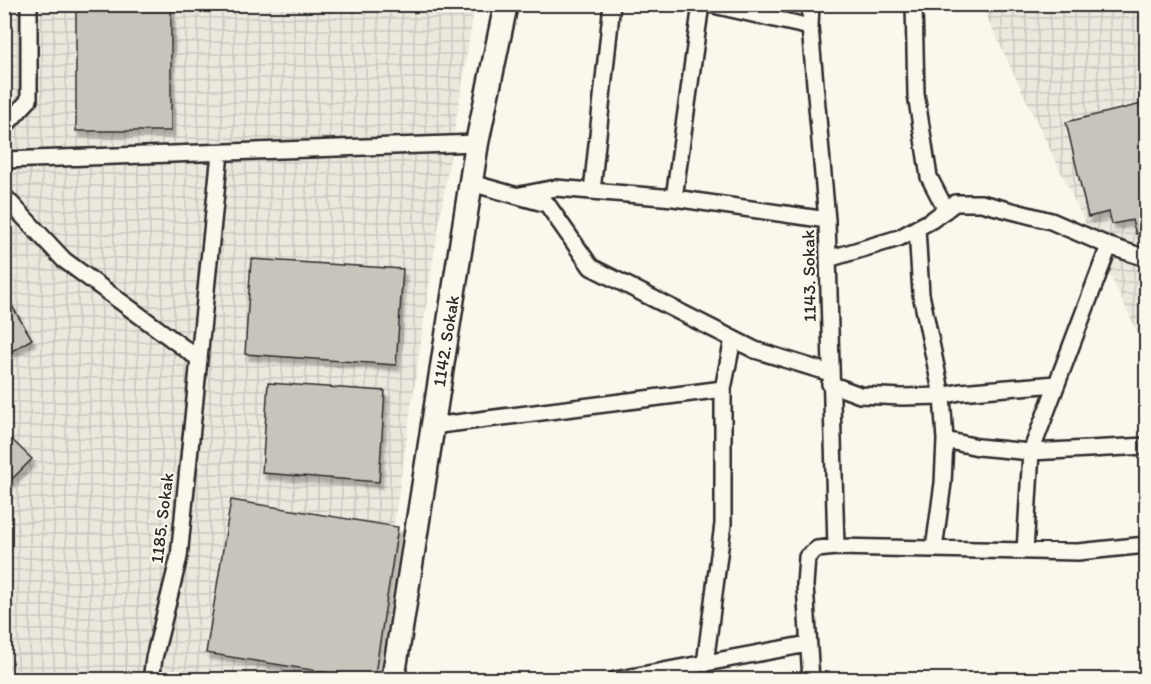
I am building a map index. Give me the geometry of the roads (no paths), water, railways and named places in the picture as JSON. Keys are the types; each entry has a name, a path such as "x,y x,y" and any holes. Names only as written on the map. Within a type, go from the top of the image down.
{"street":[{"path":"4,127 29,100 30,4"},
{"name":"1142. Sokak","path":"393,680 477,143 506,4"},
{"path":"592,191 612,4"},
{"path":"674,198 701,4"},
{"path":"709,4 810,27"},
{"name":"1143. Sokak","path":"811,4 810,27 827,220 836,547"},
{"path":"914,4 916,94 921,130 929,177 946,210"},
{"path":"4,160 477,143"},
{"name":"1185. Sokak","path":"152,680 154,658 179,557 219,153"},
{"path":"471,183 547,204 591,267 755,350 830,378 860,395 942,396 960,392 1056,384"},
{"path":"515,196 556,188 674,198 827,220"},
{"path":"4,196 64,260 199,359"},
{"path":"828,260 899,238 955,203 981,203 1051,221 1109,246 1146,258"},
{"path":"917,228 921,294 942,396 945,440 943,483 934,549"},
{"path":"1025,551 1031,452 1109,246"},
{"path":"705,664 723,524 723,390 733,339"},
{"path":"432,426 723,390"},
{"path":"945,440 978,447 1031,452 1146,446"},
{"path":"811,680 805,585 807,557 817,549 836,547 1078,552 1146,545"},
{"path":"615,680 808,644"}]}
